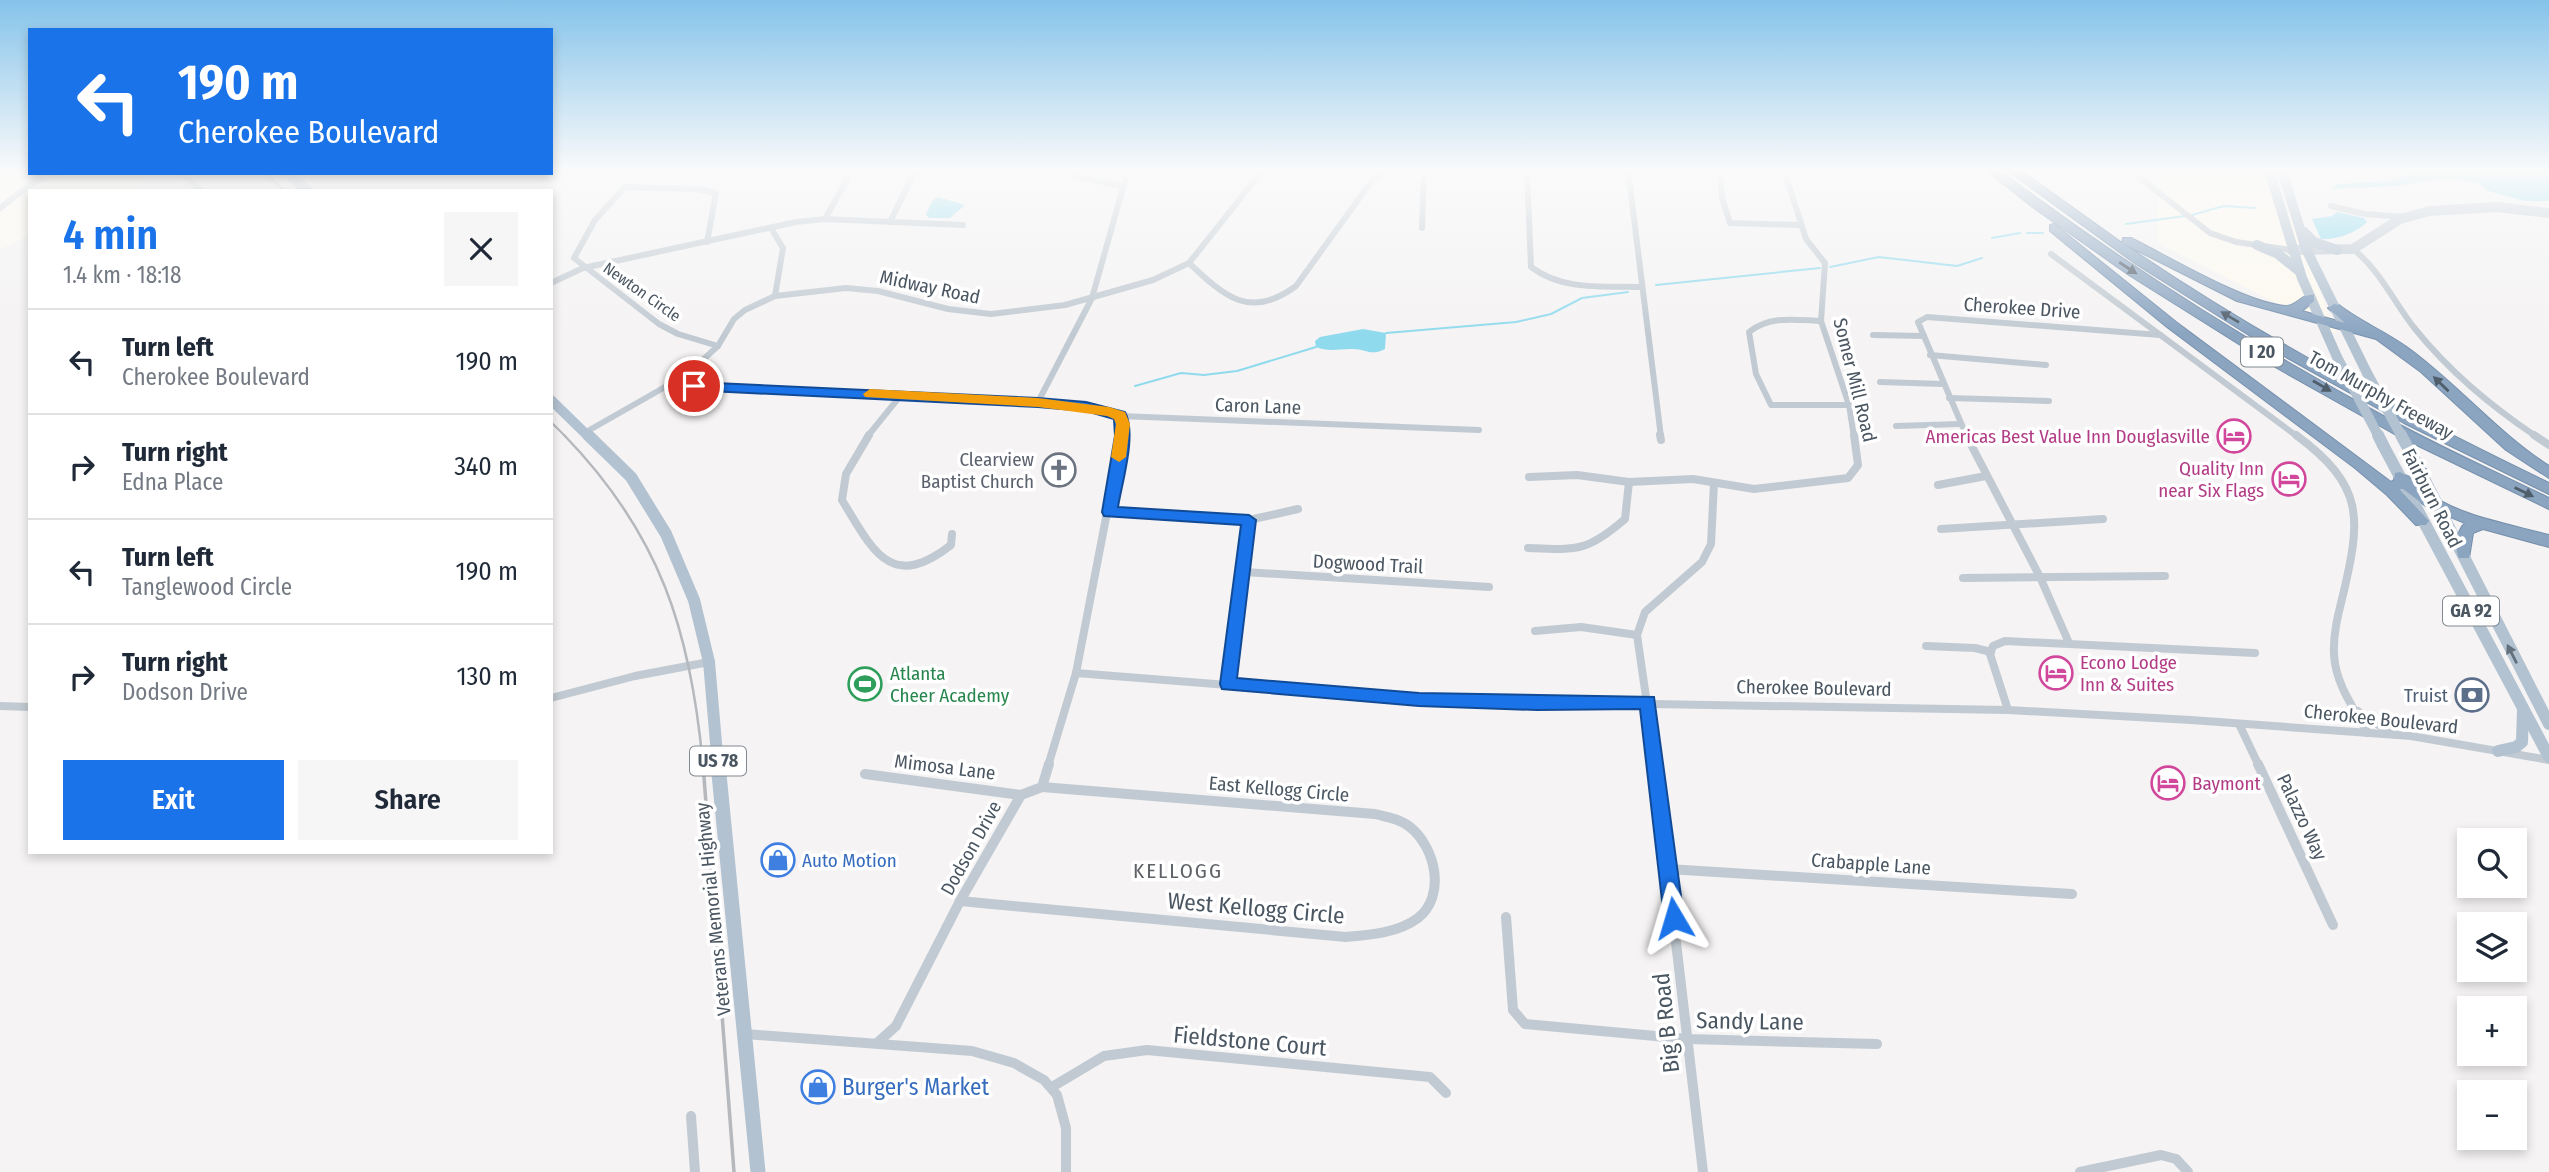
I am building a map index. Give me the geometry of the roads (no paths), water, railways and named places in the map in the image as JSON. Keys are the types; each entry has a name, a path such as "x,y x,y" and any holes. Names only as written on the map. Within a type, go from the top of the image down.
{"highway":[{"path":"2052,225 2120,286 2366,470 2405,502 2421,521"},
{"name":"Tom Murphy Freeway","path":"2066,225 2109,256 2258,349 2382,421 2549,504"},
{"name":"Tom Murphy Freeway","path":"2088,225 2227,316 2406,417 2549,489"},
{"path":"2097,225 2229,293 2372,334"},
{"path":"2283,310 2297,308 2309,298"},
{"path":"2334,308 2351,322 2408,354 2494,435 2549,473"},
{"path":"2366,470 2388,482 2414,482 2418,468"},
{"path":"2404,482 2440,509 2549,541"},
{"path":"2464,554 2466,531 2471,526 2485,523"}],"main road":[{"name":"Fairburn Road","path":"2284,225 2309,298 2337,357 2404,482 2421,521 2523,706 2549,759"},
{"name":"Fairburn Road","path":"2298,225 2344,328 2464,554 2549,724"},
{"path":"2299,225 2309,239 2331,250"},
{"path":"2257,245 2278,240 2285,228"},
{"path":"2257,245 2278,254 2300,272"},
{"path":"2316,268 2319,256 2331,250"},
{"name":"Veterans Memorial Highway","path":"553,402 631,477 666,534 694,600 709,662 726,862 758,1172"},
{"path":"2498,751 2516,747 2522,742 2523,706"}],"street":[{"name":"Newton Circle","path":"595,225 575,250 574,258 583,268 659,324 678,334 718,346"},
{"name":"Newton Circle","path":"707,242 710,225"},
{"path":"553,282 583,268 785,225"},
{"path":"956,225 963,225"},
{"path":"1038,402 1092,298 1113,225"},
{"name":"Midway Road","path":"586,432 686,375 718,346 734,319 745,310 775,296 846,288 878,290 948,309 991,314 1014,313 1092,298 1153,280 1188,263 1219,225"},
{"path":"1188,263 1238,302 1252,306 1282,299 1296,286 1340,225"},
{"path":"1529,225 1531,267 1540,276 1564,283 1640,287"},
{"path":"1634,225 1661,440"},
{"path":"1790,225 1801,225"},
{"name":"Somer Mill Road","path":"1529,477 1577,475 1629,482 1693,479 1754,489 1848,478 1858,465 1849,405 1821,321 1825,263 1807,239 1801,225"},
{"path":"2199,225 2210,233 2257,245 2308,251 2353,249 2392,225"},
{"path":"771,228 783,248 775,296"},
{"path":"2353,249 2378,271 2414,328 2437,352 2490,405 2549,445"},
{"path":"2051,254 2309,445 2333,467 2346,485 2354,506 2356,528 2335,636 2334,656 2349,700 2368,733"},
{"name":"Cherokee Drive","path":"1924,336 1918,322 1927,317 2160,335"},
{"path":"1821,321 1770,320 1757,324 1749,332 1756,374 1771,405 1849,405"},
{"path":"1873,335 1924,336 1960,424 2009,523 2040,577 2069,643"},
{"path":"1930,355 2046,365"},
{"path":"1880,382 1942,384"},
{"name":"Caron Lane","path":"667,385 1038,402 1086,407 1120,416 1479,430"},
{"path":"901,395 869,434 840,491 842,500 871,549 886,562 919,566 951,545 952,534"},
{"path":"1949,398 2049,401"},
{"path":"1042,787 1076,673 1109,512 1122,436 1123,424 1120,416"},
{"path":"1896,426 1960,424"},
{"path":"1938,485 1986,476"},
{"path":"1528,548 1581,550 1597,544 1625,519 1629,482"},
{"path":"1535,631 1581,627 1637,635 1645,612 1702,562 1711,544 1714,482"},
{"path":"1109,512 1249,520 1298,509"},
{"path":"1941,529 2103,519"},
{"path":"1228,684 1249,520"},
{"name":"Dogwood Trail","path":"1244,572 1489,587"},
{"path":"1963,578 2165,576"},
{"name":"Big B Road","path":"1637,635 1648,702 1703,1172"},
{"path":"2008,710 1991,652 1993,646 2005,641 2255,653"},
{"path":"1927,646 1975,648 1991,652"},
{"path":"553,697 635,676 709,662"},
{"name":"Cherokee Boulevard","path":"1076,673 1419,700 2008,710 2401,735 2549,759"},
{"path":"2349,700 2370,721 2401,735"},
{"path":"0,706 28,707"},
{"path":"2344,731 2355,723 2357,714"},
{"name":"Palazzo Way","path":"2239,724 2333,925"},
{"name":"Mimosa Lane","path":"865,774 1021,795"},
{"name":"Dodson Drive","path":"877,1042 896,1026 960,901 1021,795 1042,787"},
{"name":"East Kellogg Circle","path":"1042,787 1375,814 1401,822 1413,831 1435,869 1436,891 1428,908 1419,917"},
{"name":"Crabapple Lane","path":"1668,869 2072,894"},
{"name":"West Kellogg Circle","path":"960,901 1346,937 1394,930 1419,917"},
{"name":"Sandy Lane","path":"1506,917 1513,1010 1525,1024 1688,1039 1877,1044"},
{"path":"745,1034 877,1042 996,1055 1020,1065 1052,1087 1062,1111 1068,1142 1066,1172"},
{"name":"Fieldstone Court","path":"1052,1087 1104,1056 1147,1050 1430,1077 1446,1093"},
{"path":"691,1116 695,1172"},
{"path":"2080,1172 2161,1155 2176,1159 2188,1172"},
{"path":"2100,1167 2112,1172"}],"water":[{"path":"2315,225 2363,225 2346,235 2321,239"},
{"path":"1363,329 1386,333 1385,349 1372,352 1316,347 1315,341 1320,337"}],"waterway":[{"path":"1992,238 2020,233"},
{"path":"2027,233 2043,233"},
{"path":"1830,267 1879,257 1957,266 1982,258"},
{"path":"1656,285 1820,268"},
{"path":"1386,333 1516,322 1551,314 1582,298 1628,292"},
{"path":"1135,386 1181,373 1204,375 1237,371 1316,347"}],"railway":[{"path":"553,424 564,435"},
{"path":"564,435 597,472 625,510 665,587 690,671 703,766"},
{"path":"703,764 734,1172"}],"place":[{"name":"Americas Best Value Inn Douglasville","path":"2234,436"},
{"name":"Clearview Baptist Church","path":"1059,470"},
{"name":"Quality Inn near Six Flags","path":"2289,479"},
{"name":"Econo Lodge Inn & Suites","path":"2056,673"},
{"name":"Atlanta Cheer Academy","path":"865,684"},
{"name":"Truist","path":"2472,695"},
{"name":"Baymont","path":"2168,783"},
{"name":"Auto Motion","path":"778,860"},
{"name":"Burger's Market","path":"818,1087"}],"district":[{"name":"KELLOGG","path":"1178,871"}]}
